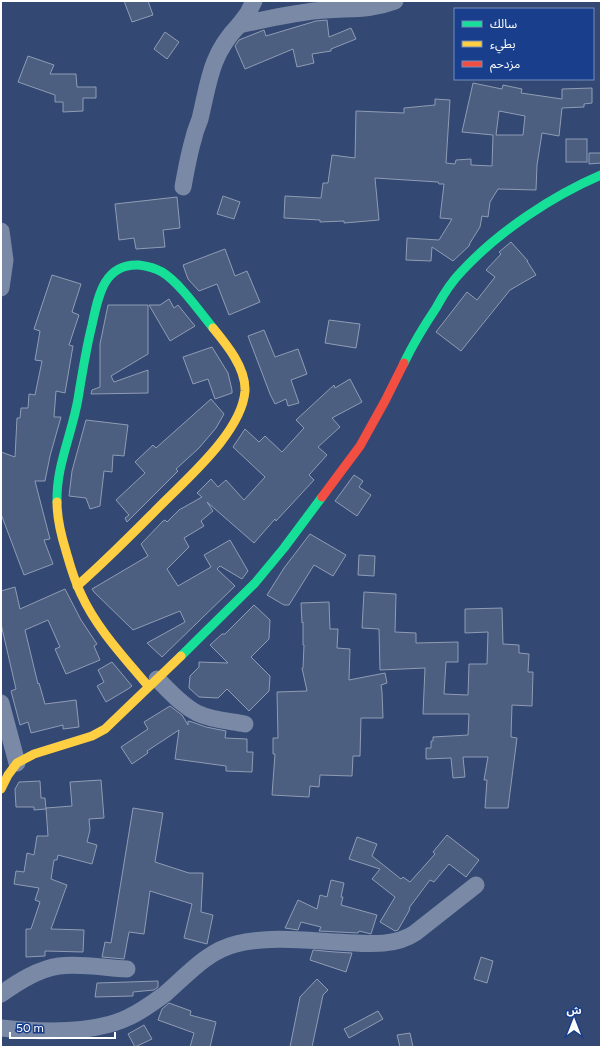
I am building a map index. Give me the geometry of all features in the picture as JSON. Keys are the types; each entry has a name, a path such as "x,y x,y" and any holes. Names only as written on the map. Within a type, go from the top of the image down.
{"street":[{"path":"183,187 190,149 199,122 215,59 230,34 248,13 254,1"},
{"path":"239,25 294,14 324,10 373,8 395,1"},
{"path":"11,753 34,754 92,736 105,728 214,625 255,583 284,548 360,446 382,407 415,341 461,271 497,237 525,217 582,183 601,175"},
{"path":"1,231 5,260 1,288"},
{"path":"78,586 111,556 209,456 231,427 243,402 245,391 244,379 241,369 235,359 213,328 170,277 153,267 138,265 123,267 110,276 98,295 84,358 75,414 61,465 57,486 59,524 66,552 78,586 84,602 98,623 152,682 198,713 217,719 245,724"},
{"path":"1,703 11,753 8,775 1,789"},
{"path":"1,1028 28,1030 83,1029 96,1028 117,1022 130,1017 147,1007 207,957 228,946 285,939 388,943 408,938 476,885"},
{"path":"1,994 26,978 60,966 127,969"}],"building":[{"path":"124,1 148,1 153,15 132,22"},
{"path":"327,20 329,37 351,28 356,39 331,49 331,51 312,54 314,63 297,67 293,49 245,69 235,46 239,40 264,30 266,36 316,21"},
{"path":"165,32 179,42 167,59 154,49"},
{"path":"28,56 54,65 50,74 76,74 77,87 96,87 96,98 83,98 83,111 63,112 63,102 55,102 55,95 18,82"},
{"path":"473,83 502,89 503,85 522,89 521,93 562,99 562,89 592,88 592,103 584,104 584,107 562,108 559,136 542,133 537,165 536,190 498,189 490,202 488,217 482,216 480,227 469,246 453,261 432,247 431,261 406,260 407,238 439,240 452,219 440,218 444,184 439,184 438,182 375,178 379,220 344,223 344,221 320,222 320,220 284,218 285,196 321,198 323,183 328,183 332,155 355,158 356,111 404,113 404,108 435,105 435,99 450,100 446,163 455,164 456,160 471,159 471,165 492,166 493,135 462,132","holes":["499,111 525,116 523,135 496,135"]},
{"path":"566,139 587,139 587,162 566,162"},
{"path":"589,153 601,153 601,163 589,164"},
{"path":"223,196 240,202 234,219 217,214"},
{"path":"177,197 180,228 163,230 165,247 136,249 134,238 119,240 115,204"},
{"path":"511,242 528,261 536,275 510,290 461,351 436,332 467,292 477,300 495,277 486,270 501,254 499,252"},
{"path":"225,249 235,276 247,271 260,302 229,315 217,284 199,291 188,279 183,265"},
{"path":"52,275 81,284 72,312 79,315 69,345 73,346 65,393 56,391 54,417 61,417 50,456 45,481 35,481 50,539 44,540 53,564 24,575 1,514 1,452 15,457 17,418 20,418 21,408 28,408 29,394 35,395 42,361 35,360 40,331 34,329"},
{"path":"169,299 174,308 178,305 195,326 170,341 149,305 160,305"},
{"path":"108,305 148,305 148,354 111,376 114,382 148,370 148,393 91,394 92,390 100,387 100,344"},
{"path":"329,320 360,324 356,348 325,343"},
{"path":"264,330 275,357 298,349 307,374 291,380 299,403 288,406 286,399 275,404 270,394 248,336"},
{"path":"212,347 228,373 232,390 232,393 215,399 208,379 193,384 183,357"},
{"path":"350,379 362,402 332,418 340,427 318,447 327,455 309,475 314,480 276,521 275,519 254,543 207,502 213,511 201,521 204,526 184,538 189,547 167,569 178,586 211,567 204,555 230,540 248,571 242,579 220,566 217,569 235,586 162,657 147,643 185,622 180,611 133,630 92,589 148,556 141,544 163,521 165,520 167,522 179,510 202,497 197,493 211,479 218,487 226,480 244,500 265,477 233,447 245,429 259,442 265,436 282,452 304,428 296,420 334,385 335,388"},
{"path":"211,399 224,414 216,428 199,448 176,469 178,471 127,522 125,518 129,515 116,500 145,473 135,462 153,445 156,448"},
{"path":"86,420 128,425 124,456 113,455 112,472 104,471 100,506 90,509 86,498 69,496 72,471"},
{"path":"354,475 363,481 359,487 371,495 357,516 335,501"},
{"path":"310,534 346,555 333,576 314,565 289,605 284,605 267,595 284,568"},
{"path":"359,555 375,556 374,576 358,575"},
{"path":"15,587 20,609 65,589 81,620 97,644 94,646 100,660 66,674 55,649 60,647 48,620 25,630 38,684 39,683 45,704 76,700 79,727 63,729 63,725 31,733 28,722 20,725 11,691 16,689 1,624 1,591"},
{"path":"364,592 396,594 395,632 416,633 416,643 458,642 458,662 446,662 444,694 468,695 469,664 487,664 488,632 465,633 465,609 502,608 503,644 519,645 519,653 529,654 528,672 533,672 532,706 512,705 511,737 517,738 508,808 485,808 487,780 484,780 488,757 463,757 465,777 453,778 451,758 426,759 426,748 431,748 431,741 433,741 433,737 468,735 469,714 423,714 425,668 380,670 379,629 362,628"},
{"path":"329,602 330,629 338,629 337,648 350,649 349,680 385,673 387,683 381,685 383,718 361,718 360,756 353,756 352,776 320,775 319,787 310,786 309,797 272,795 275,754 273,754 273,738 278,738 277,692 307,691 302,668 304,645 301,603"},
{"path":"254,605 270,620 269,639 251,657 270,676 269,691 249,711 227,689 218,698 199,697 189,688 190,676 199,667 199,662 228,663 210,645 222,634 225,634"},
{"path":"112,662 132,686 106,702 97,686 104,682 98,670"},
{"path":"170,706 182,715 188,725 188,721 206,727 226,731 225,738 247,739 247,752 253,752 252,772 226,771 226,766 175,759 179,730 147,751 148,753 132,764 121,747 148,729 144,722"},
{"path":"101,780 104,818 89,819 90,830 87,842 97,845 92,864 58,855 57,860 54,860 51,879 67,885 51,929 84,930 83,952 45,951 45,956 26,957 26,929 31,929 40,902 35,900 39,888 14,884 16,871 24,872 27,853 34,855 37,836 48,836 46,808 72,806 70,782"},
{"path":"40,781 41,798 45,798 46,809 34,810 34,807 16,807 15,789 19,782"},
{"path":"133,808 163,813 155,862 189,873 203,873 201,912 213,915 207,944 184,938 192,904 150,891 144,934 129,932 124,959 102,957 105,942 111,943"},
{"path":"447,835 479,860 466,877 449,864 434,882 430,880 409,908 410,909 398,930 395,931 380,922 395,897 372,879 380,869 349,859 357,837 377,844 372,856 401,879 403,877 410,882 435,854 433,852"},
{"path":"331,880 344,883 341,905 377,915 371,934 359,931 358,933 319,931 321,927 301,922 298,930 285,928 298,900 317,909 320,895 327,897"},
{"path":"313,950 352,953 346,972 310,960"},
{"path":"481,957 493,961 487,983 474,979"},
{"path":"317,979 328,990 323,995 312,1047 290,1047 300,997"},
{"path":"158,981 158,987 154,990 133,992 133,996 95,997 97,983"},
{"path":"169,1003 191,1011 190,1015 216,1022 210,1047 190,1047 194,1033 158,1020 162,1009"},
{"path":"378,1011 383,1019 349,1038 344,1029"},
{"path":"144,1025 152,1039 135,1047 128,1034"},
{"path":"410,1033 413,1047 400,1047 397,1035"}],"traffic: fast":[{"path":"404,363 419,335 448,289 458,275 476,257 492,242 545,204 601,175"},
{"path":"57,502 59,476 78,399 94,315 104,284 110,276 117,270 127,266 142,265 159,271 169,277 182,290 213,328"},
{"path":"181,656 255,583 284,548 322,497"}],"traffic: slow":[{"path":"77,586 122,544 202,464 226,436 235,421 242,406 245,391 244,382 235,357 213,328"},
{"path":"57,502 62,539 76,583 87,607 103,631 148,686"},
{"path":"1,789 8,775 17,763 34,754 92,736 105,729 181,656"}],"traffic: jam":[{"path":"322,497 360,446 404,363"}]}
